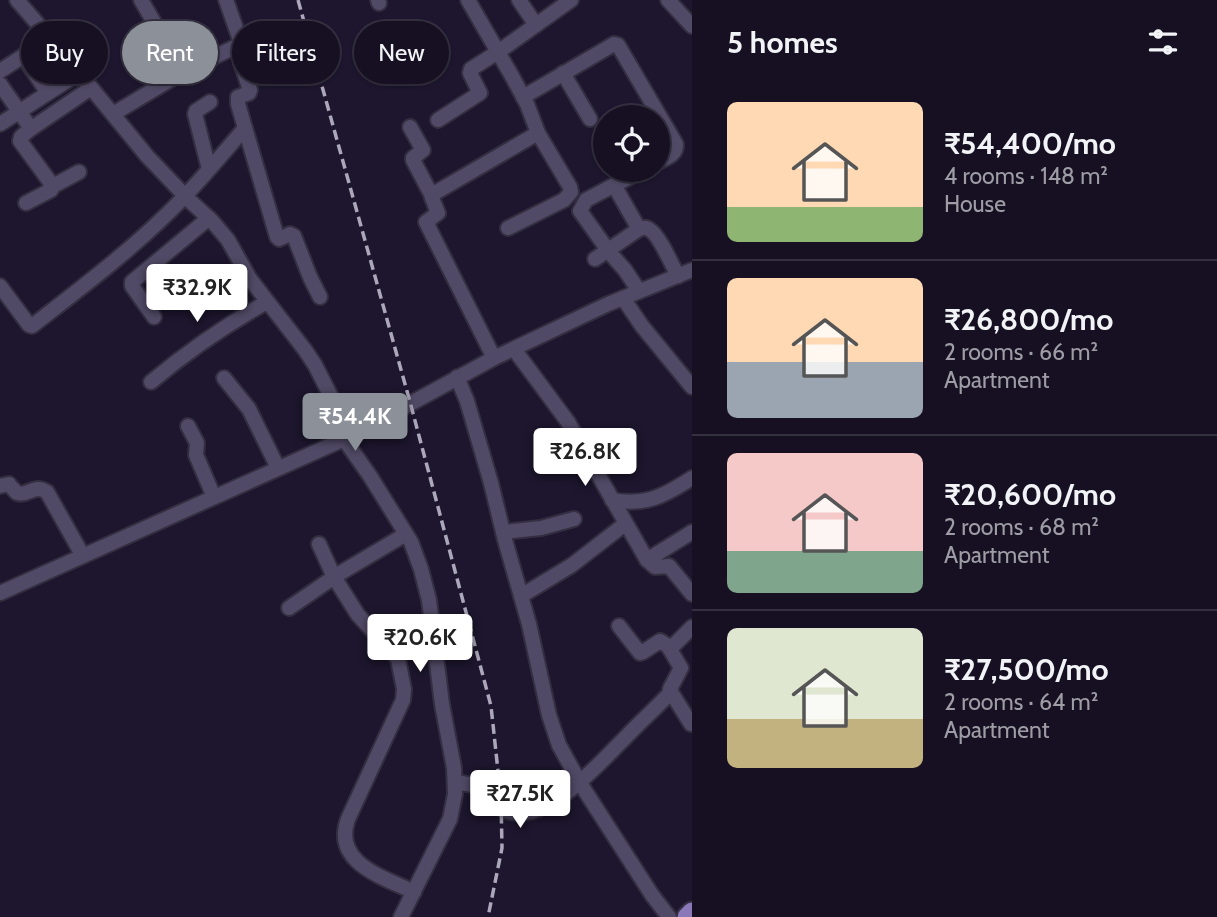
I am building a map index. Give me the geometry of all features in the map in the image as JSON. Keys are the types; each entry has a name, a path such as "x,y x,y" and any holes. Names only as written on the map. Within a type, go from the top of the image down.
{"main road":[{"path":"687,917 692,912"}],"street":[{"path":"17,0 36,21"},
{"path":"141,0 153,21"},
{"path":"226,0 233,21"},
{"path":"468,0 523,96 538,133 571,192 564,200 508,228"},
{"path":"519,0 536,25"},
{"path":"438,120 480,93 470,71 571,0"},
{"path":"668,0 692,26"},
{"path":"523,96 614,44 618,45 653,105"},
{"path":"0,71 21,57"},
{"path":"564,73 590,119"},
{"path":"0,84 30,127 29,130"},
{"path":"42,84 48,93"},
{"path":"0,124 62,84"},
{"path":"88,84 147,156 228,240 250,279 305,350 315,365 347,437 416,555 429,600 442,704 454,768 455,794 450,820 401,917"},
{"path":"113,114 163,84"},
{"path":"248,84 249,93 237,99 277,237 279,239 290,234 294,236 320,297"},
{"path":"54,186 20,141 20,136 91,88"},
{"path":"209,169 195,114 210,102"},
{"path":"410,127 423,150 413,160 438,213 427,220 426,224 494,358"},
{"path":"0,286 32,326 124,254 185,196 245,128"},
{"path":"432,196 538,133"},
{"path":"670,134 676,144 676,149 670,156"},
{"path":"26,203 79,172"},
{"path":"620,182 586,200 580,211 639,291"},
{"path":"614,185 639,229"},
{"path":"154,317 132,286 132,282 209,218"},
{"path":"0,593 347,437 494,358 639,291 685,273 653,232 643,227 595,259"},
{"path":"624,298 642,326 692,387"},
{"path":"151,382 213,334 267,302"},
{"path":"514,349 568,422 647,560 655,567 669,566 692,594"},
{"path":"457,377 477,435 559,745 580,783 669,917"},
{"path":"224,378 249,409 278,468"},
{"path":"188,426 197,443 195,455 214,497"},
{"path":"612,500 650,501 692,478"},
{"path":"0,486 9,484 20,493 44,489 83,556"},
{"path":"503,532 541,528 575,519"},
{"path":"521,596 572,565 625,524"},
{"path":"647,560 692,533"},
{"path":"289,608 406,534"},
{"path":"319,544 334,578 358,615 398,659 404,689 403,700 394,721 348,818 344,837 348,850 364,868 414,892"},
{"path":"619,626 640,653 660,641 670,649 681,668 670,689 691,724"},
{"path":"670,649 692,626"},
{"path":"455,782 473,785 501,799 502,809 509,812 525,813 546,806 580,783 671,692"}],"railway":[{"path":"298,0 491,706 501,799 502,848 488,917"}]}
